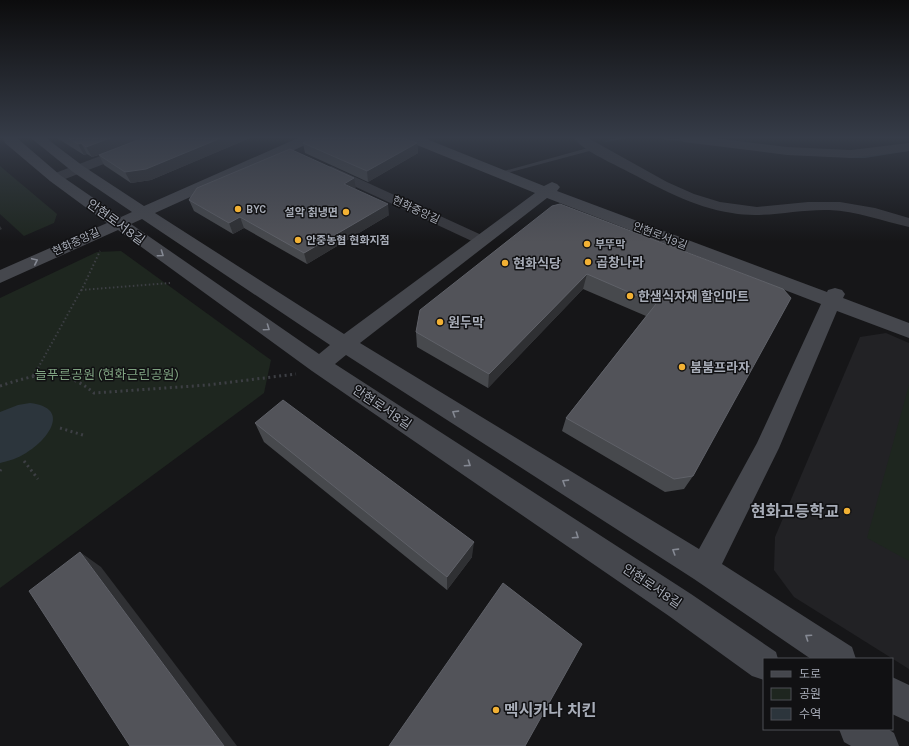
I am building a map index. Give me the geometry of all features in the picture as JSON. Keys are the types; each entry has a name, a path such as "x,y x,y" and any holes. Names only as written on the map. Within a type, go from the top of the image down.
{"street":[{"name":"안현로서8길","path":"49,173 55,178 125,214 345,344 704,569 838,658"},
{"path":"55,178 68,173"},
{"name":"안현로서8길","path":"82,173 125,214 310,369 680,605 763,663"},
{"name":"현화중앙길","path":"0,278 125,214 219,173"},
{"name":"현화중앙길","path":"337,173 481,240"},
{"name":"안현로서9길","path":"506,173 833,298 909,331"},
{"name":"안현로서9길","path":"511,173 549,189"},
{"path":"645,173 684,196 720,207 769,211 817,206 855,209 890,216 909,222"},
{"path":"310,369 549,189"},
{"path":"0,264 125,214"},
{"path":"704,569 767,448 833,298"},
{"name":"안현로서9길","path":"833,298 909,321"},
{"path":"893,695 909,705"},
{"path":"858,730 881,746"}],"path":[{"path":"33,376 81,290 102,247"},
{"path":"81,290 173,282"},
{"path":"0,386 33,376 61,375 78,380 94,393 208,385 310,369"},
{"path":"60,428 86,436"},
{"path":"24,461 38,479"}],"shaded area":[{"name":"현화고등학교","path":"886,333 909,343 909,669 794,597 774,570 775,537 860,337"}],"green space":[{"path":"0,173 8,173 57,214 54,223 24,236 0,214"},
{"name":"늘푸른공원 (현화근린공원)","path":"121,251 271,360 264,393 0,588 0,298 97,252"},
{"path":"909,385 909,561 867,538"}],"water":[{"path":"30,403 43,406 50,411 53,418 52,425 48,433 26,453 0,463 0,412 18,405"}],"building":[{"path":"233,173 343,173 354,178 344,184 388,204 304,253 240,217 229,223 189,200 197,188"},
{"name":"붐붐프라자","path":"560,204 783,289 791,298 693,476 674,479 566,418 656,304 587,274 489,374 416,332 420,310 552,206"},
{"path":"283,400 474,542 447,577 255,423"},
{"path":"80,552 224,746 130,746 29,591"},
{"path":"503,583 582,644 525,746 389,746"}],"place":[{"name":"BYC","path":"238,209"},
{"name":"설악 칡냉면","path":"346,212"},
{"name":"안중농협 현화지점","path":"298,240"},
{"name":"부뚜막","path":"587,244"},
{"name":"곱창나라","path":"588,262"},
{"name":"현화식당","path":"505,263"},
{"name":"한샘식자재 할인마트","path":"630,296"},
{"name":"원두막","path":"440,322"},
{"name":"붐붐프라자","path":"682,367"},
{"name":"현화고등학교","path":"847,511"},
{"name":"멕시카나 치킨","path":"496,710"}]}
